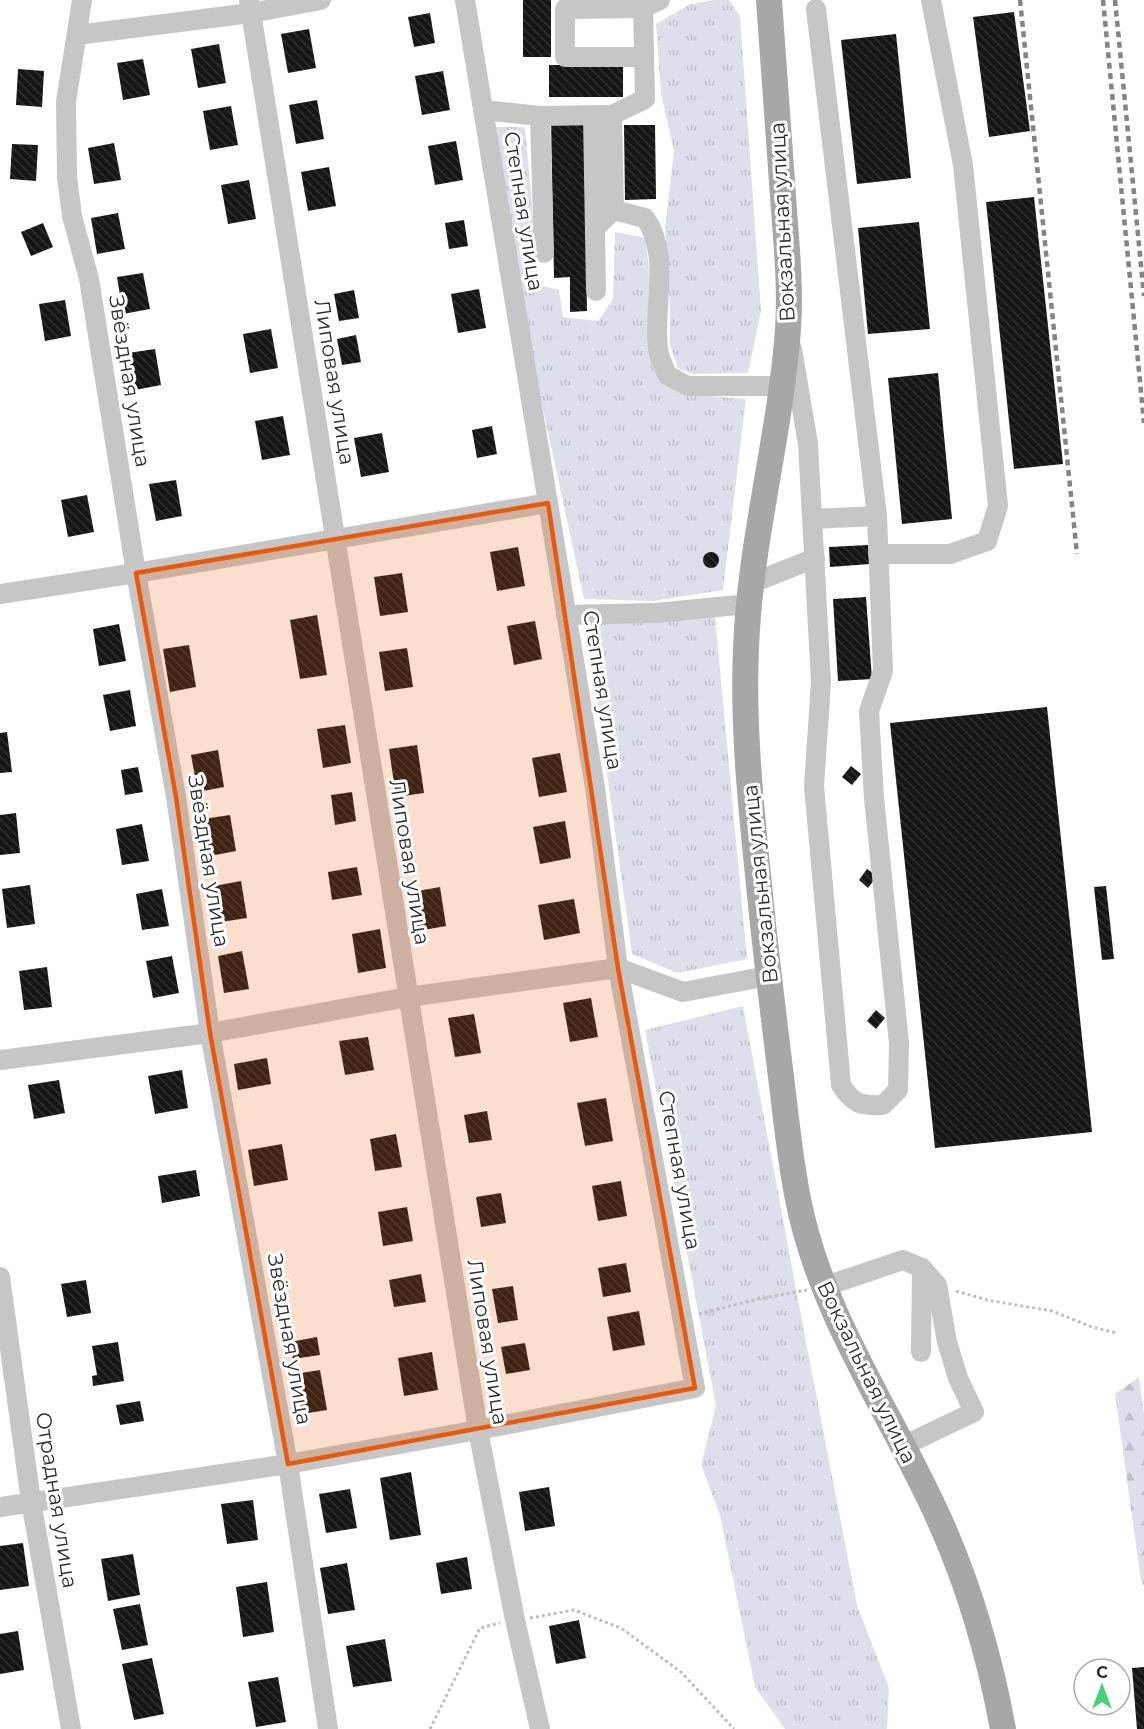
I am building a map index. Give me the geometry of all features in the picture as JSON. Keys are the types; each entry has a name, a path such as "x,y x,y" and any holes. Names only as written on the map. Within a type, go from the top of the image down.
{"main road":[{"name":"Вокзальная улица","path":"769,0 788,274 788,326 782,386 761,503 749,594 746,711 751,804 768,976 797,1197 823,1287 859,1366 934,1508 955,1557 977,1619 1003,1729"}],"street":[{"name":"Звёздная улица","path":"82,0 66,102 67,177 72,216 89,279 136,573 176,796 210,1034 288,1464 328,1729"},
{"path":"76,35 250,6 321,0"},
{"name":"Степная улица","path":"465,0 594,788 618,968 695,1388 478,1430"},
{"path":"878,554 950,554 987,541 998,506 963,165 932,0"},
{"path":"483,110 540,116 602,115 645,99 644,57 652,4 577,4 566,9 565,57 644,57"},
{"name":"Липовая улица","path":"250,6 478,1430 515,1620 540,1729"},
{"path":"788,326 808,444 821,682 814,786 841,1084 849,1097 864,1106 883,1105 898,1090 899,1043 874,798 869,711 883,671 877,516 816,9"},
{"path":"602,115 614,210"},
{"path":"596,291 596,227 602,115"},
{"path":"540,116 544,253"},
{"path":"596,227 614,210"},
{"path":"614,210 645,218 654,230 658,256 658,350 667,375 688,386 782,386"},
{"path":"0,594 548,503"},
{"path":"812,519 877,516"},
{"path":"566,615 656,613 749,594 815,558"},
{"path":"0,1060 210,1034 408,997 618,968 683,992 768,976"},
{"path":"823,1287 903,1260 922,1268 937,1285 947,1342 958,1378 974,1412 903,1446"},
{"path":"921,1352 922,1268"},
{"name":"Отрадная улица","path":"0,1277 31,1501 71,1729"},
{"path":"0,1507 288,1464 478,1430"}],"path":[{"path":"937,1285 987,1300 1052,1311 1092,1328 1116,1333"},
{"path":"682,1318 759,1299 823,1287"},
{"path":"430,1729 480,1628 574,1610 621,1628 681,1672 734,1729"}],"highlighted area":[{"path":"548,503 618,968 695,1388 288,1464 210,1033 176,797 136,573"}],"green space":[{"path":"729,0 740,16 761,311 748,373 692,374 678,368 670,345 665,227 674,151 661,94 656,24 690,4"},
{"path":"495,127 525,127 539,285 559,290 563,317 598,321 613,299 615,232 646,238 658,381 699,395 746,399 723,590 653,601 584,599 538,386"},
{"path":"715,616 747,959 677,973 632,954 586,623"},
{"path":"743,1006 857,1605 889,1688 887,1729 785,1729 755,1687 720,1515 701,1465 716,1406 645,1030"},
{"path":"1139,1377 1144,1413 1144,1586 1141,1581 1115,1394"}],"building":[{"path":"523,0 551,0 551,57 523,57"},
{"path":"1014,12 1030,131 989,137 973,17"},
{"path":"430,13 435,43 414,47 408,17"},
{"path":"309,29 316,68 288,73 281,34"},
{"path":"896,34 911,178 857,184 841,40"},
{"path":"219,44 226,83 198,88 191,49"},
{"path":"143,59 150,95 123,100 117,63"},
{"path":"549,65 623,65 623,97 549,97"},
{"path":"18,69 44,71 42,107 16,105"},
{"path":"443,71 450,110 422,115 415,76"},
{"path":"317,100 324,139 296,144 289,105"},
{"path":"231,106 238,145 210,150 203,111"},
{"path":"584,118 587,311 570,312 570,277 554,278 551,119"},
{"path":"624,125 655,125 656,199 625,200"},
{"path":"456,141 463,180 435,185 428,146"},
{"path":"114,143 121,180 94,184 88,148"},
{"path":"12,144 38,145 36,181 10,179"},
{"path":"329,167 336,206 308,211 301,172"},
{"path":"249,180 256,219 228,224 221,185"},
{"path":"1034,197 1063,464 1014,469 986,202"},
{"path":"118,213 125,249 97,254 91,218"},
{"path":"464,220 468,246 449,249 445,223"},
{"path":"919,222 930,329 868,334 858,228"},
{"path":"43,223 53,247 31,256 21,232"},
{"path":"143,273 150,309 123,314 117,277"},
{"path":"479,289 486,328 458,333 451,294"},
{"path":"354,290 359,318 339,321 334,294"},
{"path":"65,300 71,336 45,341 39,304"},
{"path":"271,329 278,368 250,373 243,334"},
{"path":"356,335 361,362 342,365 337,339"},
{"path":"155,349 161,385 135,390 128,353"},
{"path":"938,373 952,519 902,524 888,378"},
{"path":"283,416 290,455 262,460 255,421"},
{"path":"492,426 497,454 477,458 472,430"},
{"path":"382,433 389,472 361,477 354,438"},
{"path":"176,480 182,516 156,521 149,484"},
{"path":"87,495 94,532 68,537 61,500"},
{"path":"868,545 870,564 830,567 829,547"},
{"path":"518,547 525,586 497,591 490,552"},
{"path":"708,552 714,552 719,560 717,566 708,568 703,563 703,557"},
{"path":"402,573 408,612 380,616 374,577"},
{"path":"866,597 872,679 838,681 833,599"},
{"path":"317,615 327,675 300,679 290,620"},
{"path":"535,621 542,659 514,665 507,626"},
{"path":"119,624 126,661 99,666 93,629"},
{"path":"189,645 196,687 170,692 163,649"},
{"path":"407,648 413,687 385,691 379,652"},
{"path":"130,690 136,726 110,731 103,695"},
{"path":"1047,707 1092,1132 935,1148 890,723"},
{"path":"345,725 351,763 323,768 317,729"},
{"path":"7,732 12,772 0,773 0,733"},
{"path":"417,745 424,793 396,797 389,749"},
{"path":"218,750 224,787 198,792 191,755"},
{"path":"560,753 567,792 539,797 532,758"},
{"path":"851,766 861,774 852,785 842,777"},
{"path":"138,767 143,792 125,795 121,770"},
{"path":"352,792 356,821 335,825 331,795"},
{"path":"16,813 20,853 0,855 0,815"},
{"path":"230,815 236,851 210,856 203,819"},
{"path":"565,821 571,858 540,864 533,827"},
{"path":"142,824 149,861 122,865 116,829"},
{"path":"357,867 362,895 332,900 328,872"},
{"path":"867,869 877,876 868,888 859,880"},
{"path":"241,881 247,918 221,922 214,886"},
{"path":"30,885 35,924 7,928 2,889"},
{"path":"1106,886 1114,959 1102,960 1094,887"},
{"path":"440,887 446,926 418,931 412,892"},
{"path":"162,889 169,926 142,930 136,894"},
{"path":"574,899 580,933 544,940 538,905"},
{"path":"380,929 386,968 358,973 352,934"},
{"path":"242,951 249,989 224,993 218,956"},
{"path":"172,956 179,993 153,998 146,961"},
{"path":"47,967 52,1007 24,1010 19,971"},
{"path":"591,998 598,1037 570,1042 563,1003"},
{"path":"876,1010 885,1018 876,1029 867,1021"},
{"path":"474,1014 481,1053 455,1057 448,1018"},
{"path":"368,1037 374,1070 345,1075 339,1041"},
{"path":"267,1058 271,1084 238,1090 234,1064"},
{"path":"182,1070 188,1108 155,1114 148,1076"},
{"path":"59,1080 65,1113 34,1119 28,1085"},
{"path":"606,1098 613,1141 585,1146 577,1103"},
{"path":"487,1111 492,1140 469,1143 464,1115"},
{"path":"396,1134 402,1167 375,1171 370,1139"},
{"path":"282,1144 288,1180 254,1186 248,1150"},
{"path":"196,1170 200,1196 162,1203 158,1176"},
{"path":"621,1181 627,1216 598,1221 592,1186"},
{"path":"501,1193 506,1223 481,1227 476,1197"},
{"path":"407,1207 413,1241 383,1246 378,1212"},
{"path":"626,1263 631,1292 603,1297 598,1268"},
{"path":"421,1274 426,1302 394,1307 389,1280"},
{"path":"86,1280 91,1313 67,1317 61,1284"},
{"path":"513,1286 518,1320 498,1323 492,1289"},
{"path":"639,1311 645,1345 613,1351 607,1317"},
{"path":"317,1337 320,1355 293,1359 290,1342"},
{"path":"118,1342 124,1381 93,1386 92,1376 97,1375 92,1346"},
{"path":"525,1343 530,1370 506,1374 501,1347"},
{"path":"432,1352 438,1390 404,1396 398,1358"},
{"path":"320,1370 327,1410 302,1414 295,1374"},
{"path":"140,1401 144,1421 120,1425 116,1405"},
{"path":"411,1472 421,1535 390,1540 380,1478"},
{"path":"549,1487 555,1526 525,1531 519,1492"},
{"path":"350,1489 357,1528 326,1533 319,1494"},
{"path":"253,1500 258,1540 227,1544 221,1504"},
{"path":"23,1543 29,1586 0,1590 0,1546"},
{"path":"133,1554 140,1595 108,1601 101,1559"},
{"path":"467,1557 472,1589 441,1594 436,1563"},
{"path":"347,1563 355,1610 328,1614 320,1568"},
{"path":"267,1582 274,1632 243,1637 236,1587"},
{"path":"140,1604 148,1645 122,1650 113,1609"},
{"path":"579,1620 586,1658 556,1664 549,1626"},
{"path":"18,1631 24,1670 0,1674 0,1634"},
{"path":"385,1639 392,1681 353,1687 346,1646"},
{"path":"152,1658 164,1714 134,1720 122,1664"},
{"path":"1144,1667 1144,1729 1137,1729 1132,1668"},
{"path":"278,1677 286,1722 256,1727 248,1682"}],"railway":[{"path":"1020,0 1077,554"},
{"path":"1103,0 1144,423"},
{"path":"1115,0 1144,296"}]}
